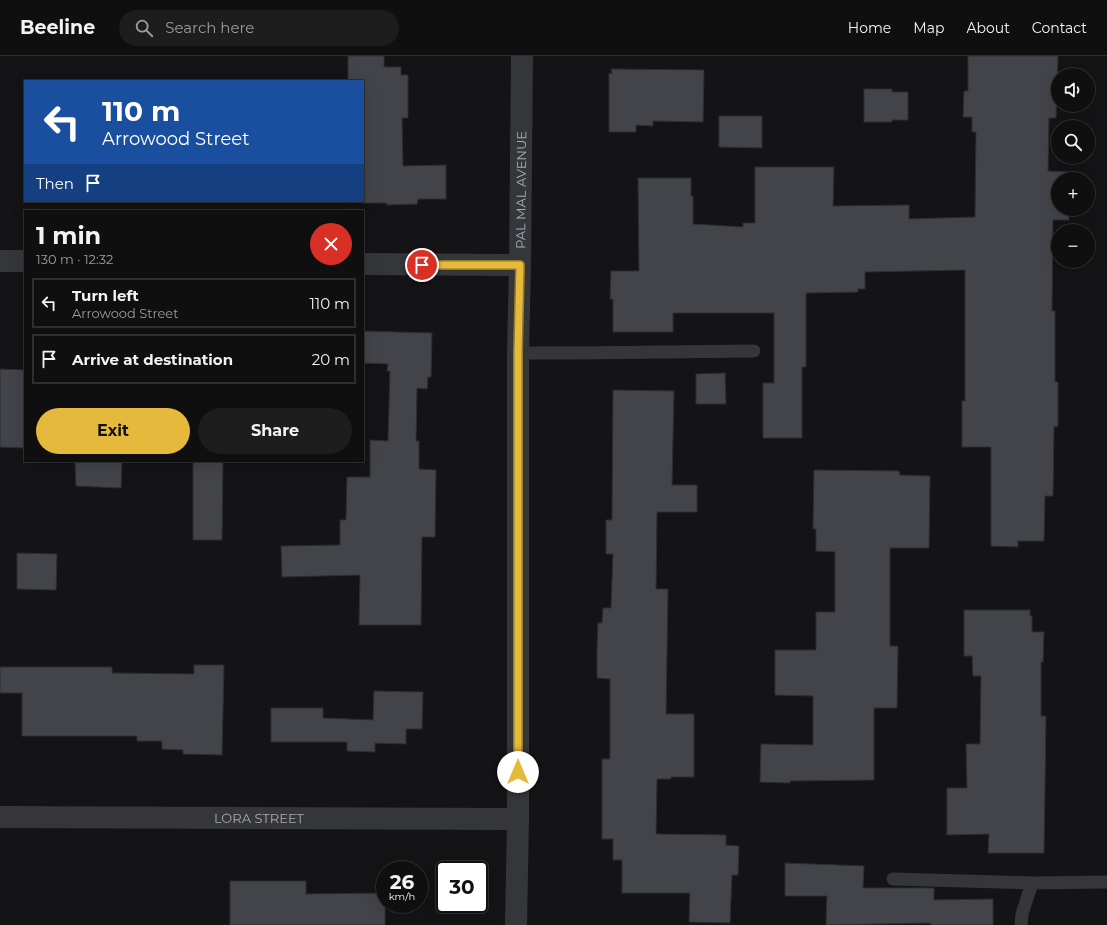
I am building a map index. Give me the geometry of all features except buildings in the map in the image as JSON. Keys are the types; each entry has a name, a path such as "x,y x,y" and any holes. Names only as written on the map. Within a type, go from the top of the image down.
{"street":[{"name":"PAL MAL AVENUE","path":"516,925 518,819 518,352 522,56"},
{"path":"0,260 24,261"},
{"path":"364,264 520,265"},
{"name":"LORA STREET","path":"0,817 518,819"}],"lane":[{"path":"518,352 574,353 754,351"},
{"path":"893,879 1032,883 1107,882"},
{"path":"1021,925 1022,914 1032,883"}],"route":[{"path":"422,265 520,265 518,352 518,772"}]}
